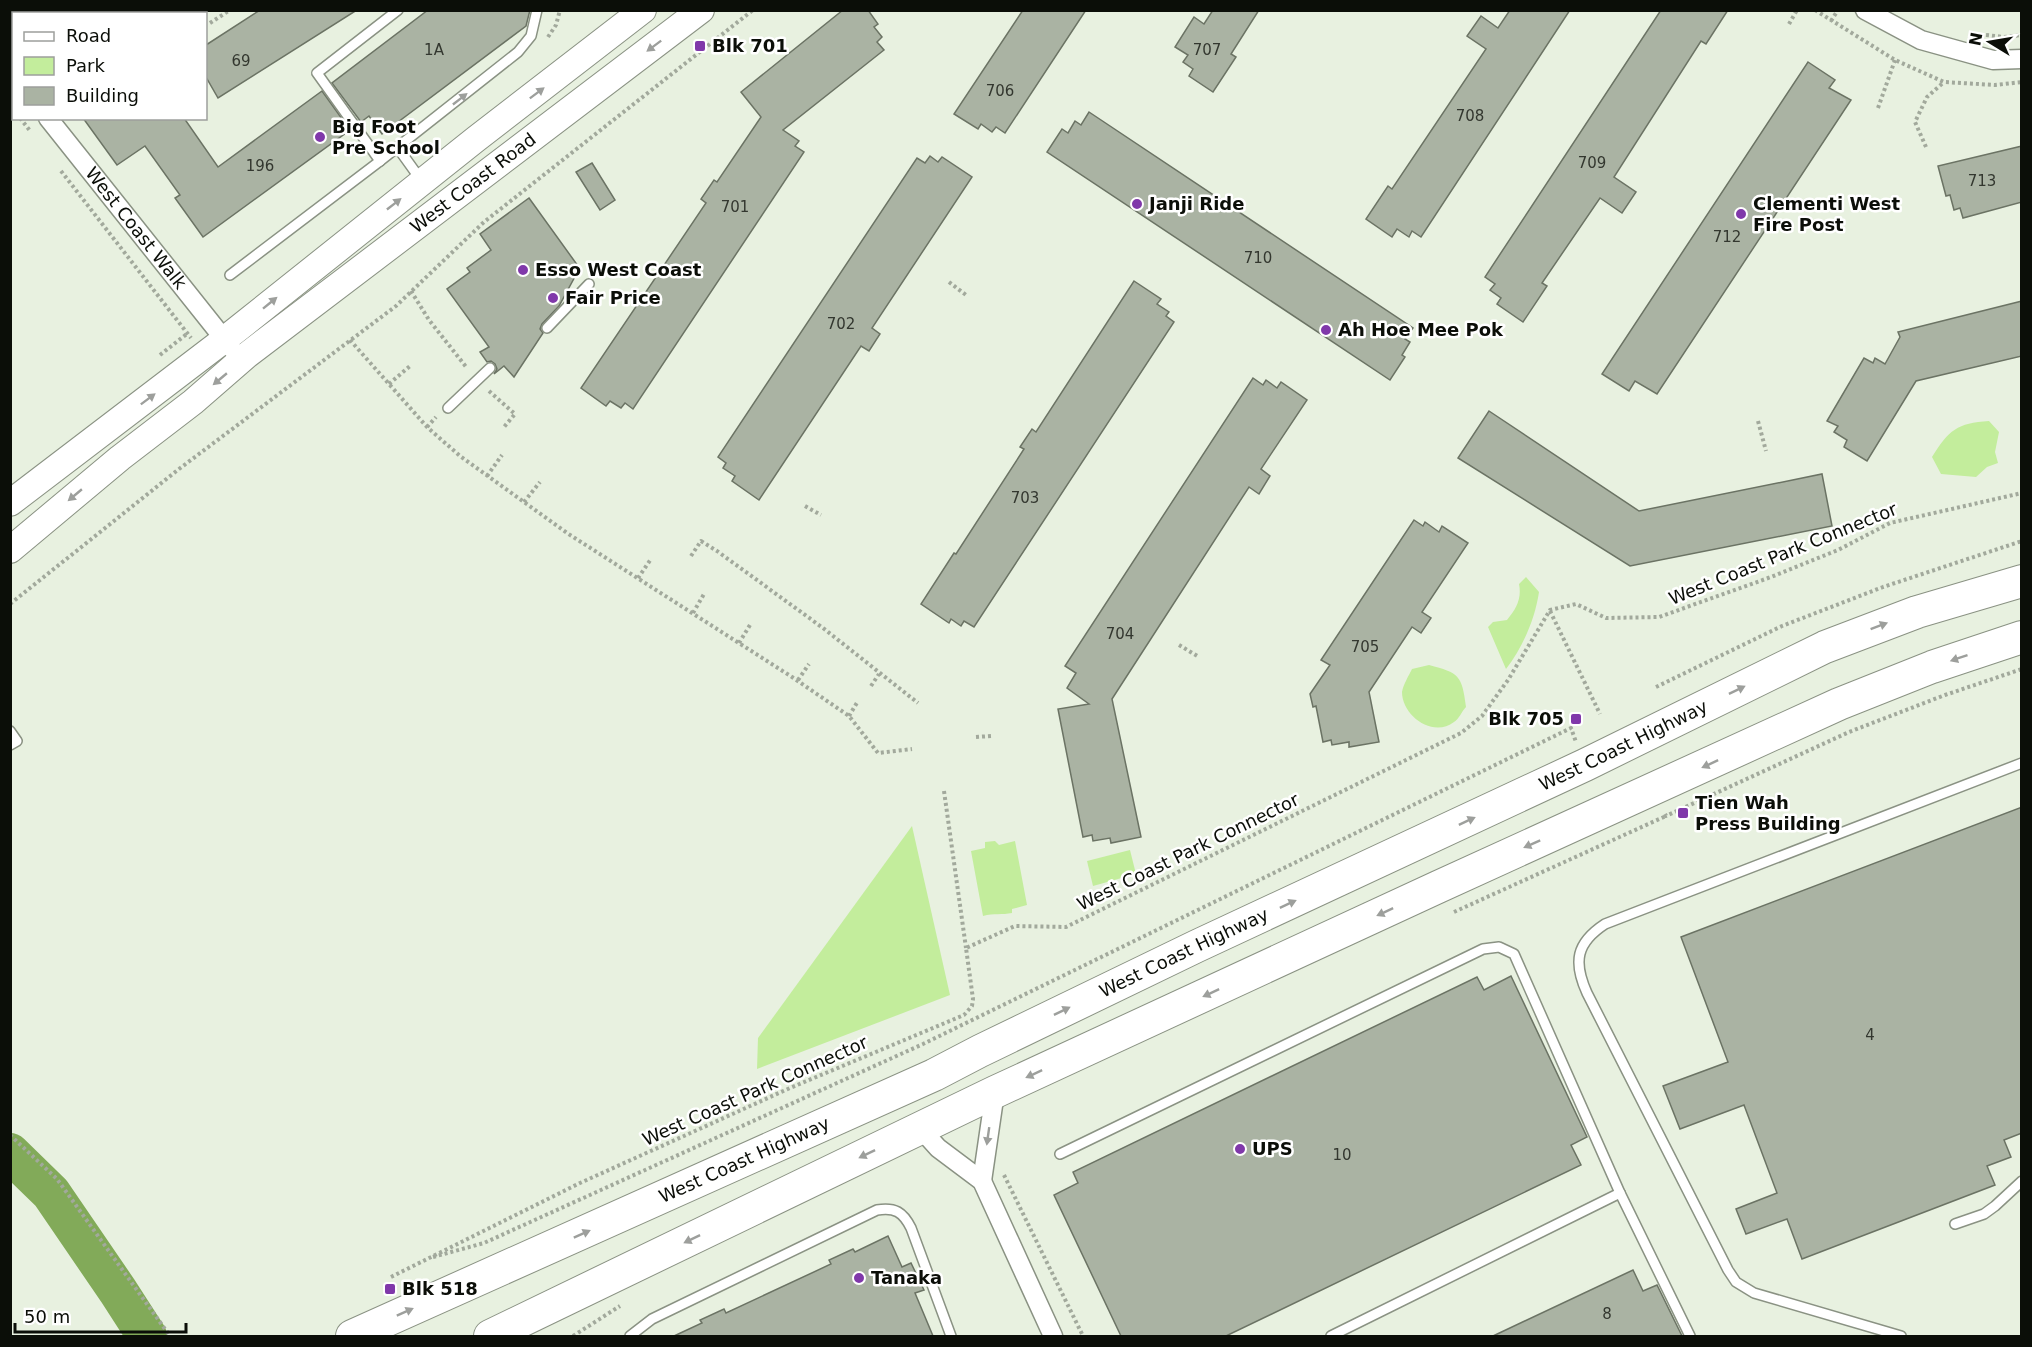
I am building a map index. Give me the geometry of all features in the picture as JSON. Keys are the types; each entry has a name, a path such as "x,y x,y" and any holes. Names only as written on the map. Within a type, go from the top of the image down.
{"highway":[{"name":"West Coast Highway","path":"352,1336 924,1080 1176,956 1585,765 1825,647 1917,612 2022,581"},
{"path":"490,1336 995,1092 1839,704 1932,667 2022,637"},
{"path":"1414,846 1434,854 1439,862 1442,874 1438,887"}],"main road":[{"name":"West Coast Road","path":"10,550 247,356 701,10"},
{"name":"West Coast Road","path":"10,503 205,355 423,182 627,15"},
{"path":"490,128 505,136 513,153"},
{"path":"101,434 120,458"}],"street":[{"path":"1865,10 1921,40 1993,60 2022,59"},
{"name":"West Coast Walk","path":"50,120 225,339"},
{"path":"225,339 233,350 247,356"},
{"path":"982,1181 995,1092"},
{"path":"920,1128 938,1148 982,1181 1053,1336"}],"lane":[{"path":"380,161 317,73 398,10"},
{"path":"230,275 398,148 519,52 531,36 537,10"},
{"path":"398,148 423,182"},
{"path":"547,328 589,284"},
{"path":"448,408 490,368"},
{"path":"10,731 17,741 10,745"},
{"path":"1901,1336 1754,1293 1736,1282 1587,993 1580,977 1578,963 1583,944 1592,933 1605,924 2022,763"},
{"path":"1060,1154 1483,949 1499,947 1514,954 1620,1193 1690,1336"},
{"path":"1955,1224 1984,1214 2022,1181"},
{"path":"1331,1336 1620,1193"},
{"path":"630,1336 652,1319 877,1210 887,1208 896,1209 906,1218 951,1336"}],"path":[{"path":"207,25 230,10"},
{"path":"543,44 556,25 560,10"},
{"path":"10,604 179,469 396,306 484,222 753,10"},
{"path":"1789,24 1797,10"},
{"path":"1831,21 1838,10"},
{"path":"1878,108 1895,60"},
{"path":"1926,147 1915,122 1927,97 1944,82"},
{"path":"22,120 35,137"},
{"path":"57,165 205,355"},
{"path":"949,282 966,295"},
{"path":"411,291 429,320 477,380 516,414 504,427"},
{"path":"350,340 433,433 487,476 638,578 798,680 849,716 878,753 912,749"},
{"path":"389,384 410,366"},
{"path":"1758,422 1766,451"},
{"path":"487,476 502,455"},
{"path":"524,502 540,482"},
{"name":"West Coast Park Connector","path":"391,1277 601,1173 790,1088 963,1015 972,1006 973,999 966,948 1015,926 1066,927 1461,733 1482,716 1508,680 1550,610 1576,604 1606,618 1659,617 1838,550 1890,523 2022,493"},
{"path":"805,506 820,515"},
{"path":"691,556 701,541 709,546 823,628 918,703"},
{"path":"1656,687 1782,626 1883,587 2022,541"},
{"path":"638,578 651,559"},
{"path":"693,613 704,594"},
{"path":"1550,610 1600,714"},
{"path":"739,643 750,625"},
{"path":"1179,645 1199,657"},
{"path":"798,680 809,664"},
{"path":"1719,792 1849,732 1945,695 2022,669"},
{"path":"871,686 879,674"},
{"path":"849,716 858,701"},
{"path":"424,1259 484,1243 923,1044 1571,728"},
{"path":"976,737 991,736"},
{"path":"944,791 966,948"},
{"path":"10,1135 57,1179 170,1336"},
{"path":"1004,1173 1083,1336"}],"green space":[{"path":"1989,421 1999,432 1995,452 1998,463 1987,467 1976,477 1941,474 1932,457 1949,434 1961,426"},
{"path":"1526,577 1539,592 1537,602 1523,642 1506,669 1488,627 1493,622 1507,620 1516,608 1519,599 1519,584"},
{"path":"1429,665 1453,673 1463,688 1466,707 1456,721 1446,726 1428,726 1420,722 1407,709 1403,701 1402,692 1412,669"},
{"path":"912,826 950,995 757,1069 758,1038"},
{"path":"995,841 999,845 1015,841 1027,905 1012,909 1012,913 983,916 971,851 985,848 985,842"},
{"path":"1130,850 1136,874 1093,886 1087,861"}],"building":[{"path":"260,10 357,10 218,98 207,79 207,44"},
{"path":"428,10 530,10 526,26 382,134 369,116 361,122 332,83"},
{"path":"843,10 868,10 878,24 874,27 882,37 877,42 884,50 783,130 799,141 795,146 804,152 633,409 625,403 621,408 610,401 606,406 581,388 706,203 701,199 714,180 717,182 761,117 741,92"},
{"path":"1023,10 1086,10 1005,133 996,127 992,132 981,124 978,129 954,114"},
{"path":"1213,10 1259,10 1231,54 1236,57 1213,92 1189,76 1193,69 1183,62 1188,55 1175,47 1194,17 1204,24"},
{"path":"1510,10 1570,10 1421,237 1412,231 1409,237 1397,229 1392,237 1366,219 1388,186 1392,189 1486,49 1467,36 1481,16 1498,28"},
{"path":"1661,10 1728,10 1706,44 1701,41 1614,177 1636,192 1622,213 1600,198 1542,283 1547,286 1523,322 1497,304 1501,298 1490,290 1495,284 1485,277"},
{"path":"1808,62 1835,80 1829,88 1851,100 1657,394 1635,381 1629,391 1602,374"},
{"path":"322,91 350,130 203,237 175,198 180,195 145,146 117,165 84,120 185,120 218,167"},
{"path":"1089,112 1413,328 1405,339 1410,342 1402,355 1405,357 1390,380 1047,152 1062,129 1068,133 1075,121 1081,125"},
{"path":"2022,146 2022,202 1963,218 1960,208 1954,210 1950,195 1946,196 1938,166"},
{"path":"930,156 938,162 942,157 972,177 872,328 880,334 869,351 861,346 759,500 732,481 735,476 723,468 726,463 718,457 917,158 925,163"},
{"path":"592,163 615,200 600,210 576,172"},
{"name":"Esso West Coast","path":"529,198 578,266 578,271 559,306 542,324 540,329 543,333 514,377 504,366 494,374 497,369 495,364 491,361 487,362 480,352 489,347 447,289 470,272 467,268 491,250 480,234"},
{"path":"1134,281 1161,299 1157,304 1169,312 1166,316 1174,322 974,627 964,621 961,626 951,619 949,623 921,604 1024,449 1020,447 1032,429 1036,432"},
{"path":"2022,301 2022,356 1916,381 1867,461 1844,447 1847,440 1834,432 1838,426 1827,421 1864,358 1873,363 1875,358 1885,364 1900,337 1898,332"},
{"path":"1253,378 1263,385 1266,380 1277,388 1281,382 1307,400 1261,469 1270,476 1259,494 1249,487 1112,699 1141,837 1111,843 1110,838 1093,841 1092,835 1083,837 1058,709 1089,704 1067,688 1076,673 1065,666"},
{"path":"1489,411 1639,511 1822,474 1832,526 1630,566 1458,458"},
{"path":"1414,520 1423,526 1425,522 1439,532 1442,526 1468,543 1422,612 1431,618 1421,633 1412,627 1369,692 1379,742 1349,747 1349,742 1332,745 1331,740 1323,742 1316,706 1313,707 1310,694 1330,665 1321,660"},
{"path":"2022,807 2022,1133 2004,1140 2011,1157 1987,1166 1995,1185 1802,1259 1787,1219 1746,1234 1736,1209 1777,1193 1744,1105 1680,1129 1663,1086 1728,1062 1681,937"},
{"path":"1511,976 1587,1137 1571,1145 1581,1165 1226,1336 1121,1336 1054,1195 1078,1183 1073,1172 1477,977 1484,990"},
{"name":"Tanaka","path":"888,1236 902,1267 911,1263 924,1290 915,1293 933,1336 674,1336 702,1323 700,1320 724,1309 726,1313 831,1264 829,1260 853,1249 855,1252"},
{"path":"1633,1270 1643,1291 1657,1285 1682,1336 1493,1336"}],"waterway":[{"path":"10,1153 51,1193 147,1336"}],"place":[{"name":"Blk 701","path":"700,46"},
{"name":"Big Foot Pre School","path":"320,137"},
{"name":"Janji Ride","path":"1137,204"},
{"name":"Clementi West Fire Post","path":"1741,214"},
{"name":"Esso West Coast","path":"523,270"},
{"name":"Fair Price","path":"553,298"},
{"name":"Ah Hoe Mee Pok","path":"1326,330"},
{"name":"Blk 705","path":"1576,719"},
{"name":"Tien Wah Press Building","path":"1683,813"},
{"name":"UPS","path":"1240,1149"},
{"name":"Tanaka","path":"859,1278"},
{"name":"Blk 518","path":"390,1289"}]}
